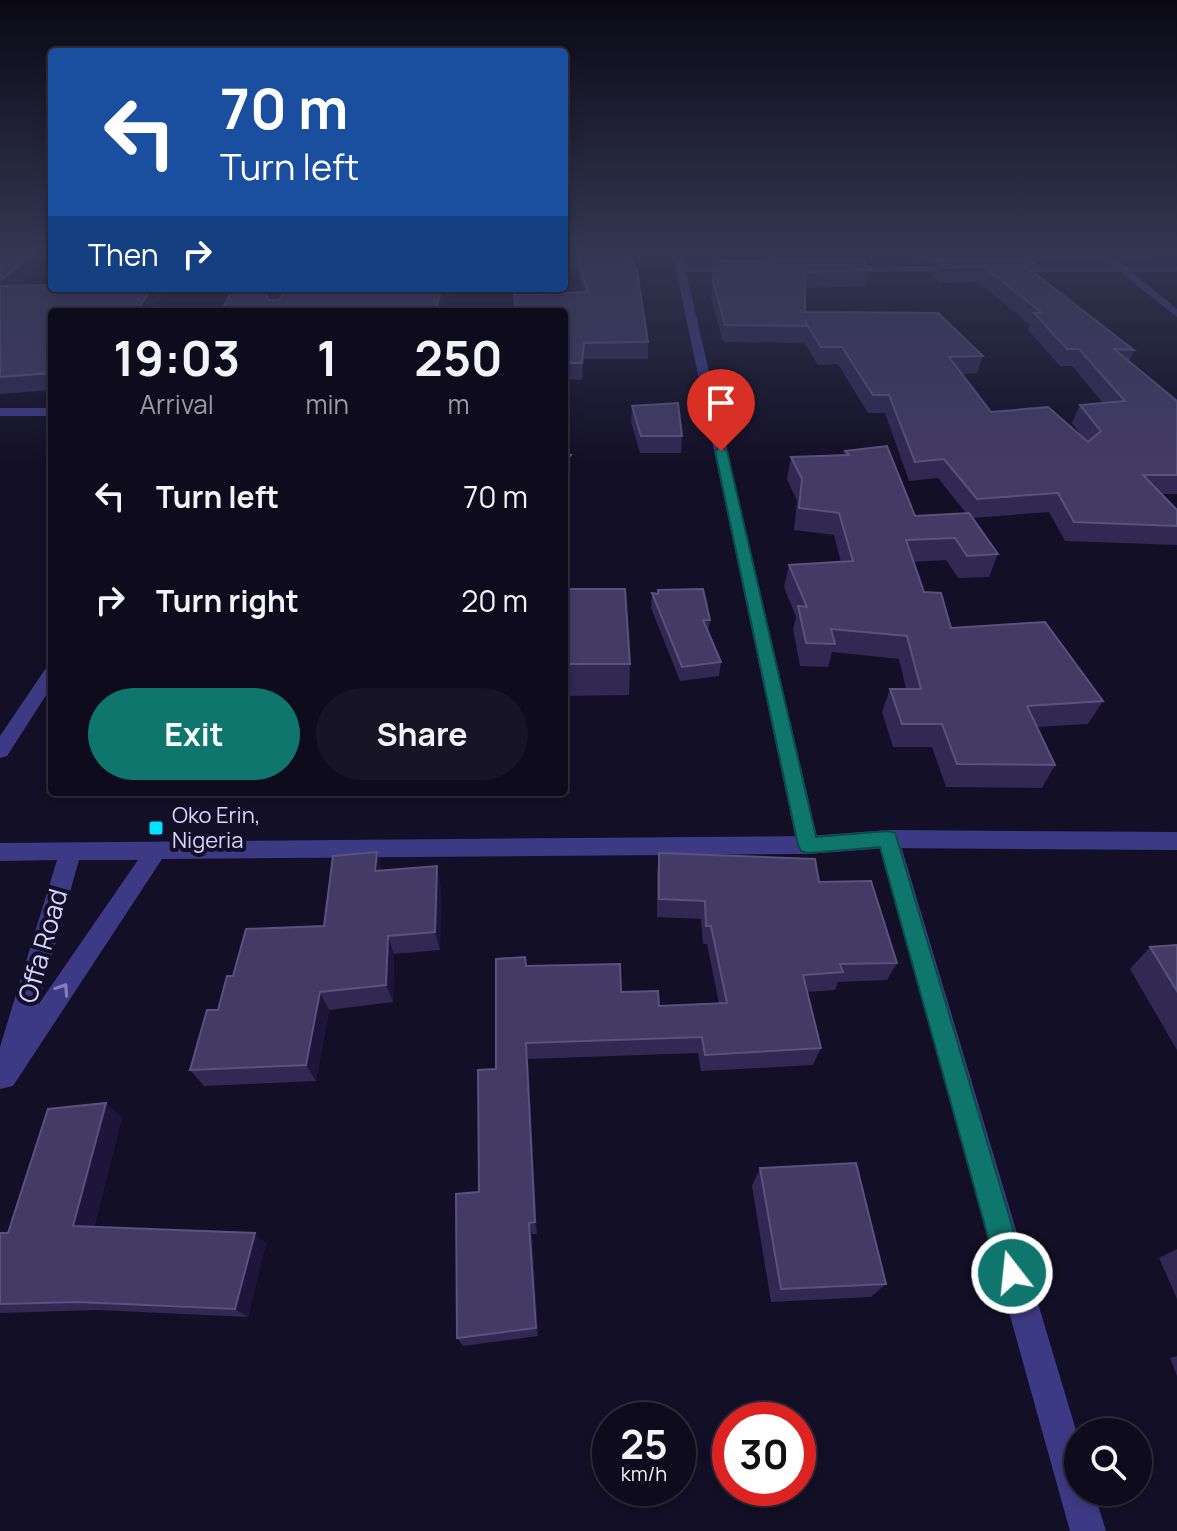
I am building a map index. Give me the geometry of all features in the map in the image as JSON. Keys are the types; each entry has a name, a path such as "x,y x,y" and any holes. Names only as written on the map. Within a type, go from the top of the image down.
{"street":[{"path":"693,322 808,845"},
{"path":"0,412 48,412"},
{"path":"0,751 48,678"},
{"path":"888,839 1088,1531"},
{"path":"0,852 808,845 888,839 1177,841"},
{"name":"Offa Road","path":"2,1082 71,850"},
{"path":"2,1082 156,851"}],"building":[{"path":"0,322 48,322 48,373 0,377"},
{"path":"568,322 645,322 648,342 584,343 582,363 568,363"},
{"path":"724,322 948,322 983,356 949,357 991,412 1048,407 1088,442 1101,431 1080,405 1125,401 1079,349 1067,349 1043,322 1098,322 1134,350 1114,349 1177,401 1177,475 1143,475 1177,510 1177,526 1074,522 1058,493 977,499 944,459 915,462 889,395 873,395 842,347 821,347 806,323 806,326 725,325"},
{"path":"678,403 682,436 641,436 632,406"},
{"path":"887,446 915,516 969,513 998,554 967,556 955,538 906,540 924,592 941,593 951,628 1045,622 1103,701 1027,706 1055,765 957,764 942,724 902,724 890,689 921,689 907,636 831,629 835,644 806,643 798,606 807,607 789,565 853,561 839,513 799,508 802,479 791,457 849,455 845,451"},
{"path":"568,589 625,589 630,664 568,664"},
{"path":"703,589 710,620 703,620 721,662 682,667 652,593 658,594 658,590"},
{"path":"377,852 375,871 437,866 435,932 388,936 386,985 320,992 306,1065 190,1070 207,1010 218,1010 227,976 233,976 246,929 324,926 333,856"},
{"path":"659,853 815,859 819,882 871,881 897,963 840,964 843,972 803,975 821,1048 705,1055 702,1037 526,1043 535,1222 529,1223 536,1328 457,1338 456,1194 479,1192 478,1070 496,1069 496,959 525,957 526,966 620,964 621,992 658,991 659,1006 727,1003 711,926 706,926 705,901 659,899"},
{"path":"1177,945 1177,991 1150,947"},
{"path":"106,1103 73,1226 255,1233 235,1309 78,1302 0,1304 0,1233 8,1233 48,1109"},
{"path":"856,1163 886,1284 781,1289 760,1168"}],"place":[{"name":"Oko Erin, Nigeria","path":"156,828"}],"route":[{"path":"721,451 808,845 888,839 1012,1273"}]}
